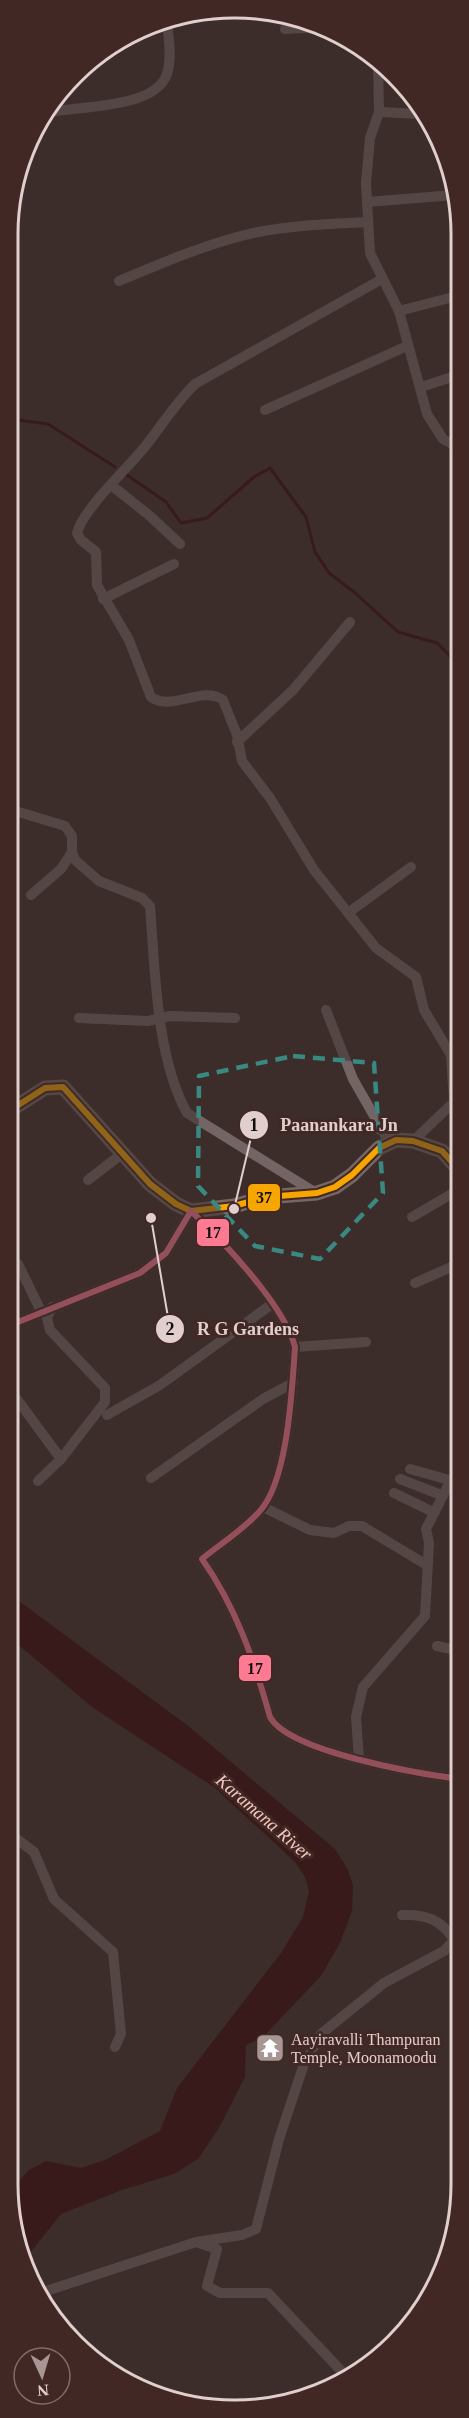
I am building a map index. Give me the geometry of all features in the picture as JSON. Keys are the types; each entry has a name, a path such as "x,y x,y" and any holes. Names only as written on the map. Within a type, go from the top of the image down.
{"main road":[{"path":"18,1105 45,1088 63,1087 150,1184 176,1204 191,1211 234,1206 266,1197 317,1193 334,1187 352,1175 388,1142 413,1141 442,1151 451,1161"}],"street":[{"path":"58,110 123,103 146,95 161,86 168,70 170,51 167,28"},
{"path":"285,29 301,28"},
{"path":"378,73 379,112 370,138 367,202 370,253 399,311 427,414 443,439 451,443"},
{"path":"379,112 415,114"},
{"path":"367,202 448,196"},
{"path":"119,281 173,258 255,233 316,224 368,222"},
{"path":"382,279 195,384 111,485 77,533 81,540 96,552 98,585 103,599 129,640 151,697 164,701 217,696 225,704 242,761 270,798 314,870 376,948 416,977 424,1010 451,1055"},
{"path":"399,311 451,298"},
{"path":"265,410 407,346"},
{"path":"421,387 451,377"},
{"path":"111,485 180,544"},
{"path":"103,599 174,564"},
{"path":"237,742 293,690 350,622"},
{"path":"18,812 64,826 72,836 72,852 75,860 99,881 142,898 150,906 159,1019 177,1092 190,1116 317,1193"},
{"path":"31,895 61,869 72,852"},
{"path":"348,913 411,867"},
{"path":"326,1010 353,1079 388,1142"},
{"path":"78,1018 148,1021 170,1016 235,1018"},
{"path":"413,1141 451,1105"},
{"path":"88,1180 123,1153"},
{"path":"412,1217 451,1195"},
{"path":"18,1322 140,1273 166,1253 191,1211 215,1234 272,1304 292,1335 295,1347 293,1383 282,1456 273,1489 263,1507 202,1559 223,1589 240,1626 274,1723 316,1746 388,1768 451,1778"},
{"path":"18,1264 47,1309 50,1330 105,1388 105,1402 61,1459 38,1481"},
{"path":"415,1283 451,1267"},
{"path":"107,1415 160,1386 272,1304"},
{"path":"295,1347 366,1342"},
{"path":"151,1478 263,1399 293,1383"},
{"path":"18,1401 61,1459"},
{"path":"410,1469 451,1481"},
{"path":"400,1479 441,1496"},
{"path":"359,1759 356,1717 363,1687 425,1616 429,1543 426,1529 441,1496 451,1486"},
{"path":"394,1493 433,1512"},
{"path":"263,1507 310,1530 334,1533 350,1526 363,1526 425,1564"},
{"path":"437,1646 451,1649"},
{"path":"18,1840 34,1851 54,1899 113,1952 121,2034 116,2047"},
{"path":"402,1915 431,1918 442,1923 451,1931"},
{"path":"46,2291 196,2241 247,2234 259,2225 279,2139 304,2064 321,2034 384,1983 437,1956 451,1943"},
{"path":"196,2241 217,2249 207,2286 220,2293 268,2293 342,2372"}],"highlighted area":[{"path":"293,1056 374,1063 383,1193 320,1259 255,1246 198,1186 199,1076"}],"water":[{"name":"Karamana River","path":"18,1600 187,1725 335,1849 348,1870 353,1885 352,1911 340,1943 321,1976 262,2038 246,2045 245,2077 219,2128 198,2159 174,2174 122,2190 61,2214 29,2254 22,2226 18,2182 29,2170 46,2161 81,2168 105,2160 160,2131 177,2088 281,1953 303,1917 309,1891 305,1877 295,1862 215,1788 92,1707 18,1644"}],"waterway":[{"path":"18,420 48,424 115,467"},
{"path":"127,475 166,502 181,523 207,518 254,477 270,468 306,517 315,552 329,573 354,592 398,632 437,643 451,657"}],"transit line":[{"name":"37","path":"18,1105 45,1088 63,1087 150,1184 176,1204 191,1211 234,1206 266,1197 317,1193 335,1187 352,1175 379,1148 396,1140 413,1141 442,1151 451,1161"},
{"name":"17","path":"18,1322 140,1273 166,1253 191,1211 235,1256 279,1312 295,1347 287,1434 269,1498 246,1525 202,1559 225,1596 243,1635 270,1717 282,1730 328,1751 387,1766 451,1778"}],"place":[{"name":"Paanankara Jn","path":"234,1209"},
{"name":"R G Gardens","path":"151,1218"},
{"name":"Aayiravalli Thampuran Temple, Moonamoodu","path":"270,2048"}]}
